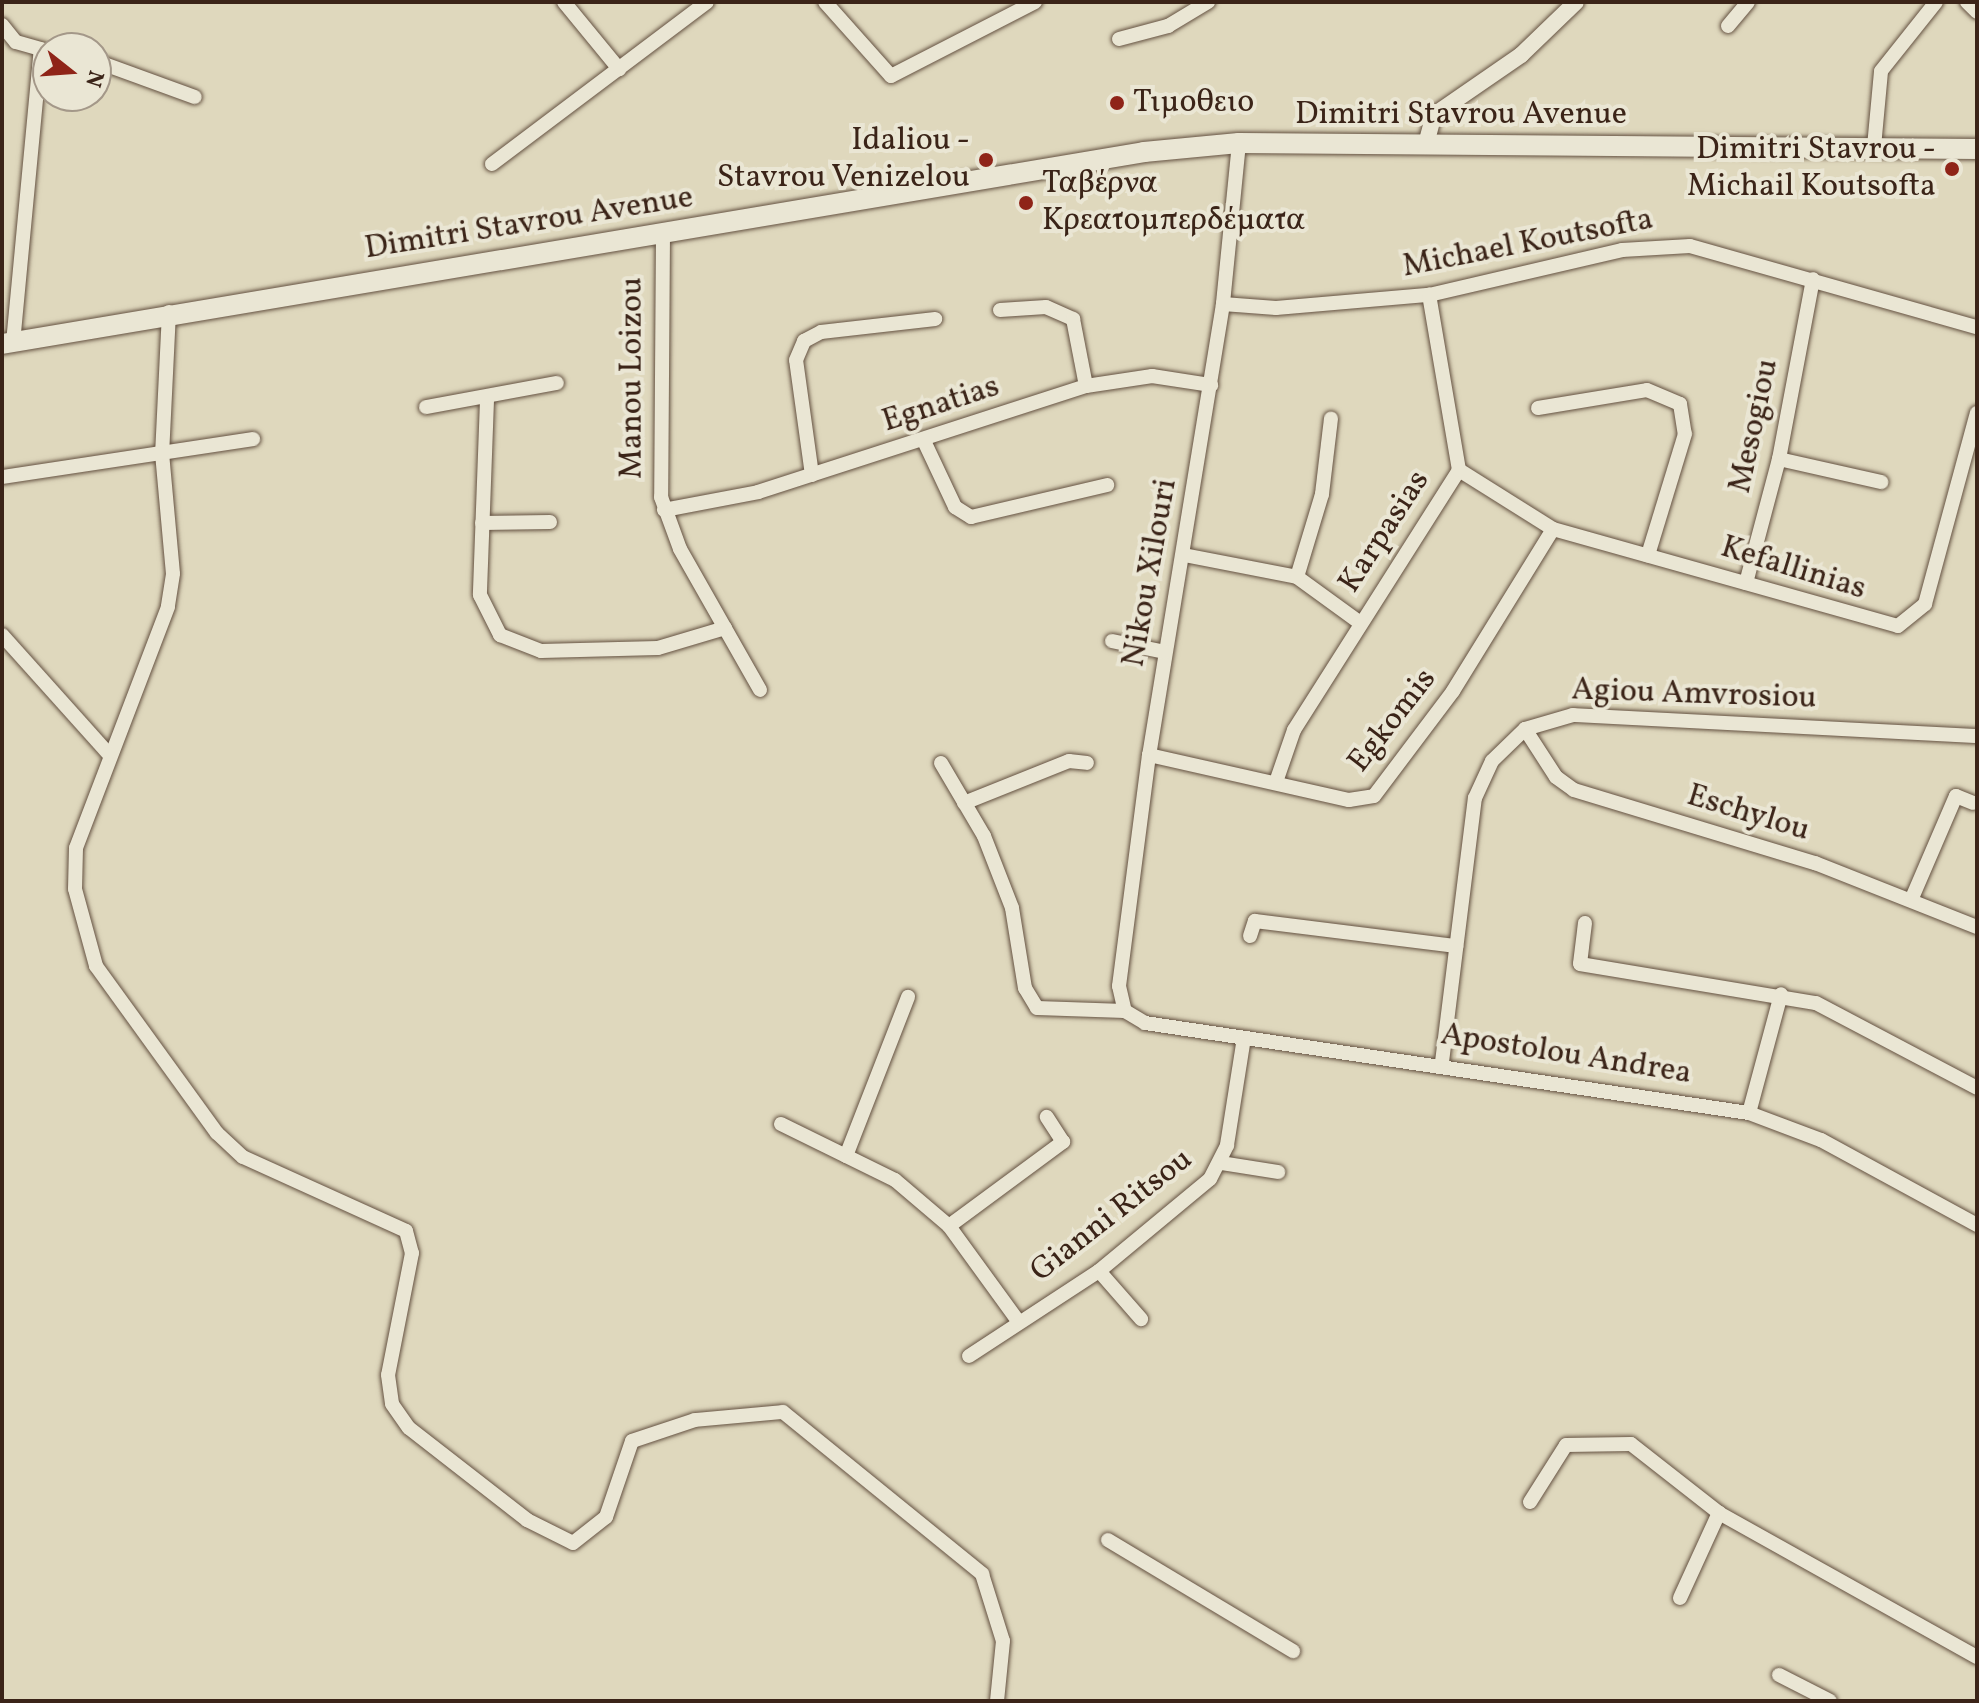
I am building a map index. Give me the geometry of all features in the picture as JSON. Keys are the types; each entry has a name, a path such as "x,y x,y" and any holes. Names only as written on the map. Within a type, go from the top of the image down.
{"main road":[{"name":"Dimitri Stavrou Avenue","path":"8,343 169,312 663,234 1144,152 1239,143 1977,149"}],"street":[{"path":"564,2 619,69"},
{"path":"492,164 707,2"},
{"path":"825,2 891,76 1035,2"},
{"path":"1119,39 1168,26 1208,2"},
{"path":"1426,144 1434,115 1521,55 1576,2"},
{"path":"1728,26 1748,2"},
{"path":"1874,147 1881,71 1936,2"},
{"path":"1967,2 1977,12"},
{"path":"2,25 16,42 32,47"},
{"path":"112,67 195,97"},
{"path":"8,343 36,112"},
{"name":"Nikou Xilouri","path":"1125,1011 1119,986 1149,755 1223,304 1239,143"},
{"name":"Manou Loizou","path":"663,234 656,448 664,510 760,690"},
{"name":"Michael Koutsofta","path":"1223,304 1276,308 1429,295 1655,246 1725,251 1977,327"},
{"name":"Mesogiou","path":"1746,583 1779,459 1813,279"},
{"name":"Karpasias","path":"1276,782 1289,740 1359,622 1459,470 1429,295"},
{"path":"1000,310 1046,307 1073,319 1086,386"},
{"path":"169,312 162,453 173,574 168,607 108,753 76,848 75,889 96,966 217,1133 243,1157 406,1231 412,1253 388,1375 392,1404 409,1428 527,1520 573,1543 606,1517 632,1441 695,1420 783,1412 982,1574 1003,1641 997,1701"},
{"path":"812,475 796,365 804,341 821,332 935,319"},
{"name":"Egnatias","path":"664,510 812,475 1086,386 1152,376 1211,385"},
{"path":"426,407 487,400 557,383"},
{"path":"1538,408 1647,390 1680,404 1685,434 1648,555"},
{"path":"487,400 480,595 494,627 518,646 658,648 725,628"},
{"name":"Kefallinias","path":"1459,470 1553,529 1885,625 1916,619 1977,413"},
{"path":"1297,577 1322,494 1331,419"},
{"path":"2,477 253,439"},
{"path":"924,441 955,507 971,517 1107,485"},
{"path":"1779,459 1881,482"},
{"path":"482,523 550,522"},
{"name":"Egkomis","path":"1149,755 1349,800 1380,792 1453,691 1553,529"},
{"path":"1184,555 1297,577 1359,622"},
{"path":"2,635 108,753"},
{"path":"1112,641 1165,652"},
{"name":"Agiou Amvrosiou","path":"1525,729 1586,715 1977,736"},
{"path":"1442,1062 1478,787 1499,751 1525,729"},
{"name":"Eschylou","path":"1525,729 1556,777 1574,790 1912,898 1977,927"},
{"path":"941,763 964,803 1069,761 1087,763"},
{"path":"1912,898 1956,796 1973,803"},
{"name":"Apostolou Andrea","path":"964,803 1012,908 1025,988 1037,1008 1125,1011 1145,1023 1442,1062 1749,1113 1813,1136 1977,1225"},
{"path":"1250,936 1255,921 1456,946"},
{"path":"1585,923 1580,964 1781,994 1842,1013 1977,1088"},
{"path":"1749,1113 1781,994"},
{"path":"846,1156 908,997"},
{"name":"Gianni Ritsou","path":"969,1356 1018,1321 1099,1271 1194,1195 1221,1163 1244,1038"},
{"path":"949,1226 1063,1142 1047,1117"},
{"path":"781,1124 895,1180 949,1226 1018,1321"},
{"path":"1221,1163 1278,1172"},
{"path":"1099,1271 1141,1319"},
{"path":"1530,1502 1566,1445 1631,1444 1719,1513 1973,1655 1977,1638"},
{"path":"1680,1598 1719,1513"},
{"path":"1108,1540 1293,1651"},
{"path":"1779,1675 1830,1701"}],"place":[{"name":"Τιμοθειο","path":"1117,103"},
{"name":"Idaliou - Stavrou Venizelou","path":"986,160"},
{"name":"Dimitri Stavrou - Michail Koutsofta","path":"1952,169"},
{"name":"Ταβέρνα Κρεατομπερδέματα","path":"1026,203"}]}
